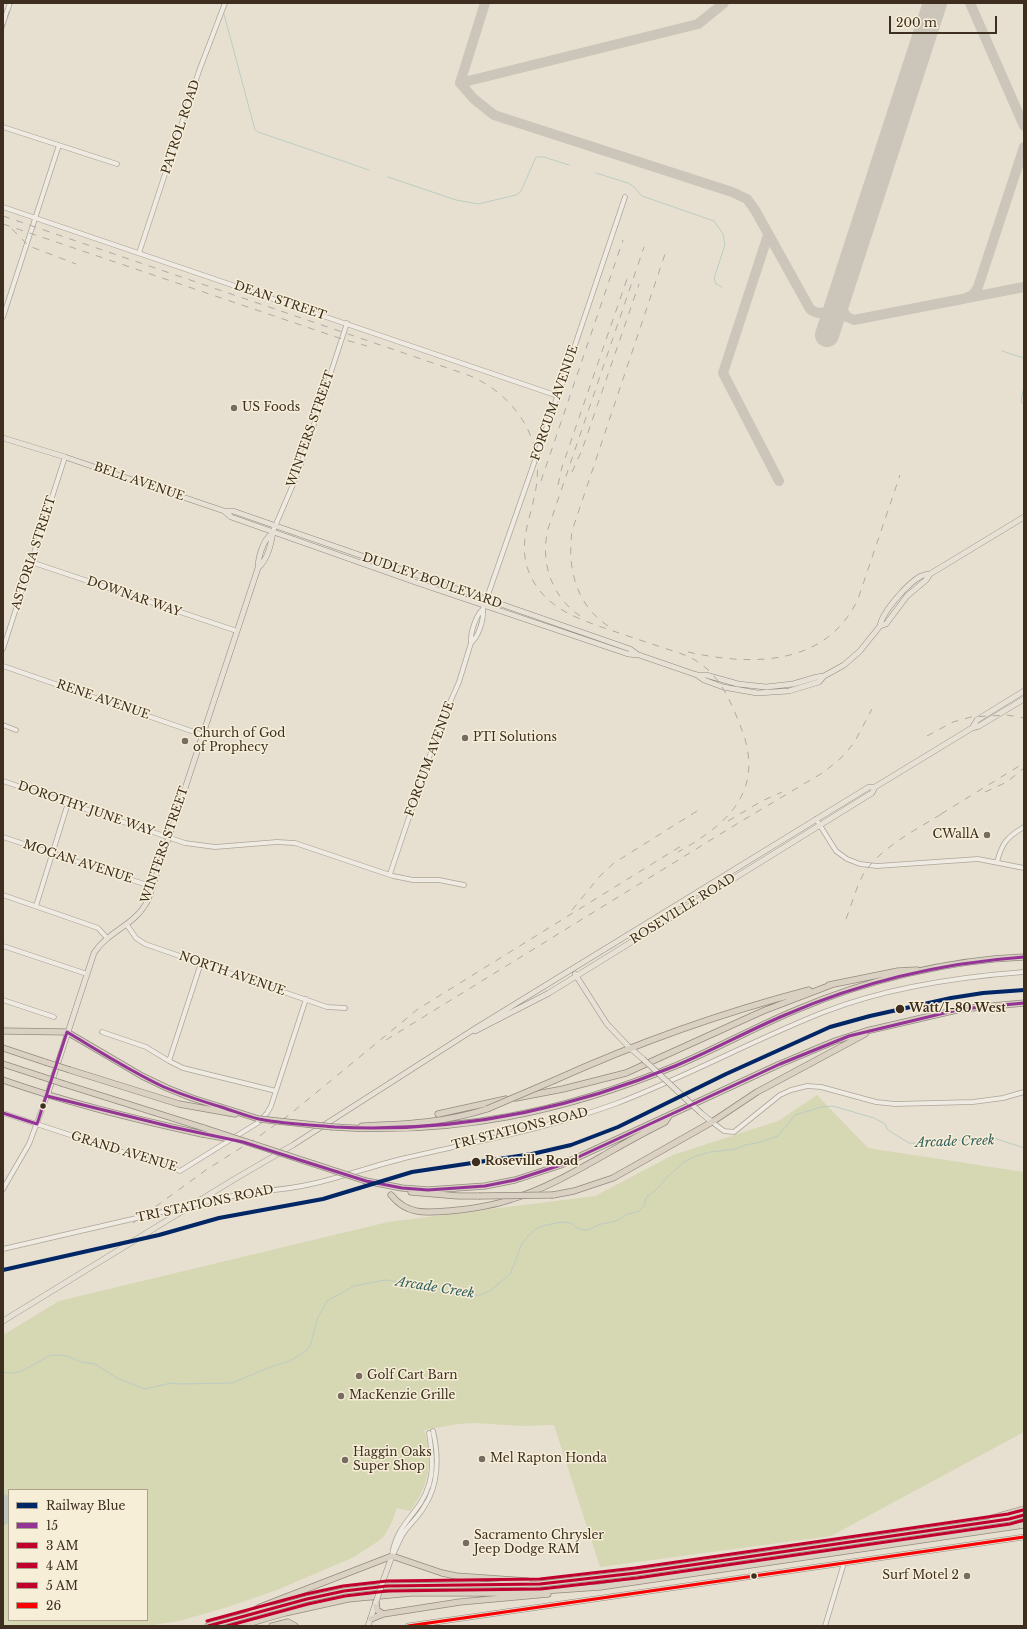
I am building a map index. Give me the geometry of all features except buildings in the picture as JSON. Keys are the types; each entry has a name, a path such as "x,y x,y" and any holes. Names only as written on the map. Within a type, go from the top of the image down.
{"highway":[{"path":"3,1048 178,1104 214,1108 259,1119 333,1127 402,1130 470,1123 519,1115 553,1107 614,1089 675,1066 797,1009 860,988 931,969 982,960 1024,957"},
{"path":"333,1127 418,1123 443,1120 490,1108 630,1048 733,1011 831,985 898,970 931,969"},
{"path":"438,1114 489,1102 563,1089 626,1073 763,1011 831,985"},
{"path":"429,1192 485,1186 515,1180 561,1165 828,1043 876,1029 961,1009 1024,1003"},
{"path":"3,1080 47,1096 203,1131 243,1142 366,1181 404,1191 479,1196 553,1195 581,1189 613,1178 712,1122 757,1092 794,1071 876,1029"},
{"path":"3,1031 68,1032 142,1076 214,1108"},
{"path":"3,1064 203,1131"},
{"path":"391,1195 402,1207 416,1212 440,1212 468,1209 512,1199 547,1186 574,1172 664,1122 672,1113"},
{"path":"951,1528 1024,1509"},
{"path":"208,1626 307,1599 344,1591 387,1586 540,1584 636,1573 951,1528 1024,1515"},
{"path":"371,1619 383,1614 460,1602 530,1597 1024,1525"},
{"path":"247,1616 260,1607 392,1556 442,1573 456,1576 519,1580 540,1584"},
{"path":"240,1626 310,1606 348,1599 411,1593 512,1593 600,1587"},
{"path":"376,1602 377,1610 383,1614"},
{"path":"272,1626 289,1624 295,1626"}],"main road":[{"name":"BELL AVENUE","path":"3,438 65,457 224,511 231,517 274,530"},
{"name":"DUDLEY BOULEVARD","path":"274,530 483,607 628,654 639,655 697,675 704,680 723,687 757,693 800,689 819,682 824,676 852,658 870,641 880,626 886,624 907,596 926,580 930,574 1024,517"},
{"name":"WINTERS STREET","path":"47,1096 94,953 107,938 127,925 142,911 148,900 258,568 263,563 273,539 274,530"},
{"name":"DUDLEY BOULEVARD","path":"274,530 630,649 639,655"},
{"name":"ROSEVILLE ROAD","path":"972,728 976,720 1024,691"},
{"name":"ROSEVILLE ROAD","path":"465,1036 520,1009 820,825 872,792 875,787 972,728 979,726 1024,699"},
{"name":"ROSEVILLE ROAD","path":"3,1321 233,1180 293,1145 476,1028 816,819 869,787 875,787"},
{"path":"572,969 607,1024 630,1048 712,1122"},
{"path":"408,1626 1024,1537"},
{"path":"368,1626 392,1556"}],"street":[{"path":"3,23 10,3"},
{"name":"PATROL ROAD","path":"139,253 199,71 225,3"},
{"path":"3,127 117,164"},
{"path":"3,317 59,145"},
{"name":"FORCUM AVENUE","path":"390,874 440,724 459,682 472,643 471,638 479,613 486,600 558,396 625,197"},
{"name":"DEAN STREET","path":"3,207 558,396"},
{"name":"WINTERS STREET","path":"274,530 298,473 347,323"},
{"name":"ASTORIA STREET","path":"3,649 65,457"},
{"name":"DOWNAR WAY","path":"31,562 237,631"},
{"name":"RENE AVENUE","path":"3,666 203,735"},
{"path":"3,725 16,730"},
{"name":"DOROTHY JUNE WAY","path":"3,782 200,846 215,847 277,842 295,843 413,880 439,880 464,885"},
{"path":"36,906 68,803"},
{"path":"816,819 836,851 847,859 860,864 877,866 978,859 1024,868"},
{"path":"998,862 1005,842 1013,833 1024,827"},
{"name":"MOGAN AVENUE","path":"3,837 153,887"},
{"path":"3,895 98,928 107,938"},
{"name":"NORTH AVENUE","path":"127,925 136,938 143,943 327,1006 345,1008"},
{"path":"3,946 86,974"},
{"path":"169,1061 201,963"},
{"name":"TRI STATIONS ROAD","path":"3,1249 227,1197 316,1183 382,1164 488,1140 579,1116 656,1087 826,1012 869,998 909,987 969,977 1024,972"},
{"path":"102,1032 142,1045 169,1061 189,1070 258,1085 276,1091 306,999"},
{"path":"3,1000 54,1017"},
{"path":"712,1122 724,1132 734,1132 780,1095 790,1090 807,1086 821,1088 872,1102 890,1104 973,1102 1003,1098 1024,1092"},
{"name":"GRAND AVENUE","path":"3,1113 180,1171 264,1118 269,1110 276,1091"},
{"name":"WINTERS STREET","path":"3,1189 26,1150 47,1096"},
{"path":"392,1556 392,1547 398,1533 424,1498 430,1481 433,1470 431,1434"},
{"path":"825,1626 844,1563"}],"green space":[{"path":"817,1095 868,1148 1024,1172 1024,1432 831,1536 600,1567 554,1425 522,1426 474,1423 458,1424 424,1430 429,1452 429,1463 428,1473 422,1492 410,1511 397,1508 392,1522 384,1536 354,1557 277,1590 228,1607 179,1621 147,1626 3,1626 3,1335 59,1301 388,1222 595,1196 673,1155 778,1121"}],"shaded area":[{"path":"3,1494 8,1496 8,1524 3,1526"}],"waterway":[{"path":"224,14 255,130 369,170"},
{"path":"388,177 456,200 478,204 516,195 521,191 536,157 544,157 569,165"},
{"path":"596,173 628,183 633,186 642,196 714,221 723,234 725,245 714,278 716,284 722,287"},
{"path":"1002,351 1024,358"},
{"path":"1024,385 1021,402 1024,405"},
{"name":"Arcade Creek","path":"3,1372 15,1373 22,1371 51,1355 59,1355 67,1356 81,1362 95,1364 117,1378 145,1389 171,1383 232,1383 273,1366 290,1361 307,1350 310,1346 318,1317 327,1301 354,1286 386,1280 433,1287 448,1293 469,1296 480,1295 490,1291 510,1274 521,1245 537,1228 562,1222 571,1223 577,1228 583,1230 616,1221 628,1214 639,1211 644,1206 646,1198 684,1162 696,1156 710,1152 736,1149 778,1136 795,1115 821,1107 833,1106 874,1118 885,1124 888,1130 909,1143 935,1144 946,1141 994,1138 1024,1148"}],"taxiway":[{"path":"460,83 485,3"},
{"path":"460,83 698,24 724,3"},
{"path":"970,3 1024,126"},
{"path":"460,83 474,99 494,115 732,192 747,199 755,210 810,309 820,313 837,306"},
{"path":"968,297 973,295 978,287 1024,147"},
{"path":"768,235 723,373 779,481"},
{"path":"838,302 847,317 854,320 1024,287"}],"runway":[{"path":"827,335 935,3"}],"railway":[{"path":"3,31 12,3"},
{"path":"3,216 468,375 499,393 512,405 530,435 536,452 538,470 536,488 524,544 527,567 539,590 556,606 576,617 690,657 705,667 725,692 733,707 745,739 749,766 747,783 741,797 732,811 721,823 678,852"},
{"path":"3,224 342,339 367,346"},
{"path":"12,229 29,246 76,264"},
{"path":"541,481 623,240"},
{"path":"580,616 562,599 550,577 546,554 548,529 644,247"},
{"path":"608,626 588,608 576,584 571,558 572,531 665,254"},
{"path":"558,485 562,467 627,279"},
{"path":"572,472 582,450 639,284"},
{"path":"688,652 712,657 761,659 785,656 807,649 827,638 844,621 858,599 900,475"},
{"path":"386,1040 824,772 841,758 854,743 872,709"},
{"path":"927,736 953,722 971,717 1007,715 1024,718"},
{"path":"941,814 1024,763"},
{"path":"985,792 1007,782 1024,768"},
{"path":"728,821 762,801 782,792"},
{"path":"572,910 600,876 614,863 697,811"},
{"path":"846,919 861,878 871,864 901,839 945,812"},
{"path":"133,1223 206,1170 258,1137 289,1115 418,1009 681,846"}],"rail line":[{"name":"Blue","path":"3,1270 159,1235 219,1218 323,1199 412,1172 532,1154 571,1145 618,1127 726,1074 830,1027 870,1016 951,998 983,993 1024,990"}],"transit line":[{"name":"15","path":"3,1113 37,1124 67,1032 127,1068 164,1087 192,1098 259,1119 307,1125 379,1128 422,1126 508,1116 550,1107 634,1082 689,1060 814,1003 872,984 932,969 1024,957"},
{"name":"15","path":"47,1096 172,1127 243,1142 366,1181 402,1188 428,1190 485,1186 515,1180 561,1165 780,1064 849,1036 961,1009 1024,1003"},
{"path":"207,1621 306,1594 343,1586 387,1581 540,1579 635,1568 1008,1514 1023,1510"},
{"path":"208,1626 307,1599 344,1591 387,1586 540,1584 636,1573 1009,1519 1024,1515"},
{"path":"227,1626 308,1604 345,1596 387,1591 541,1589 637,1578 1010,1524 1024,1520"},
{"name":"26","path":"408,1626 1024,1537"}],"place":[{"name":"US Foods","path":"234,408"},
{"name":"PTI Solutions","path":"465,738"},
{"name":"Church of God of Prophecy","path":"185,741"},
{"name":"CWallA","path":"987,835"},
{"name":"Watt/I-80 West","path":"900,1009"},
{"name":"Roseville Road","path":"476,1162"},
{"name":"Golf Cart Barn","path":"359,1376"},
{"name":"MacKenzie Grille","path":"341,1396"},
{"name":"Mel Rapton Honda","path":"482,1459"},
{"name":"Haggin Oaks Super Shop","path":"345,1460"},
{"name":"Sacramento Chrysler Jeep Dodge RAM","path":"466,1543"},
{"name":"Surf Motel 2","path":"967,1576"}]}
